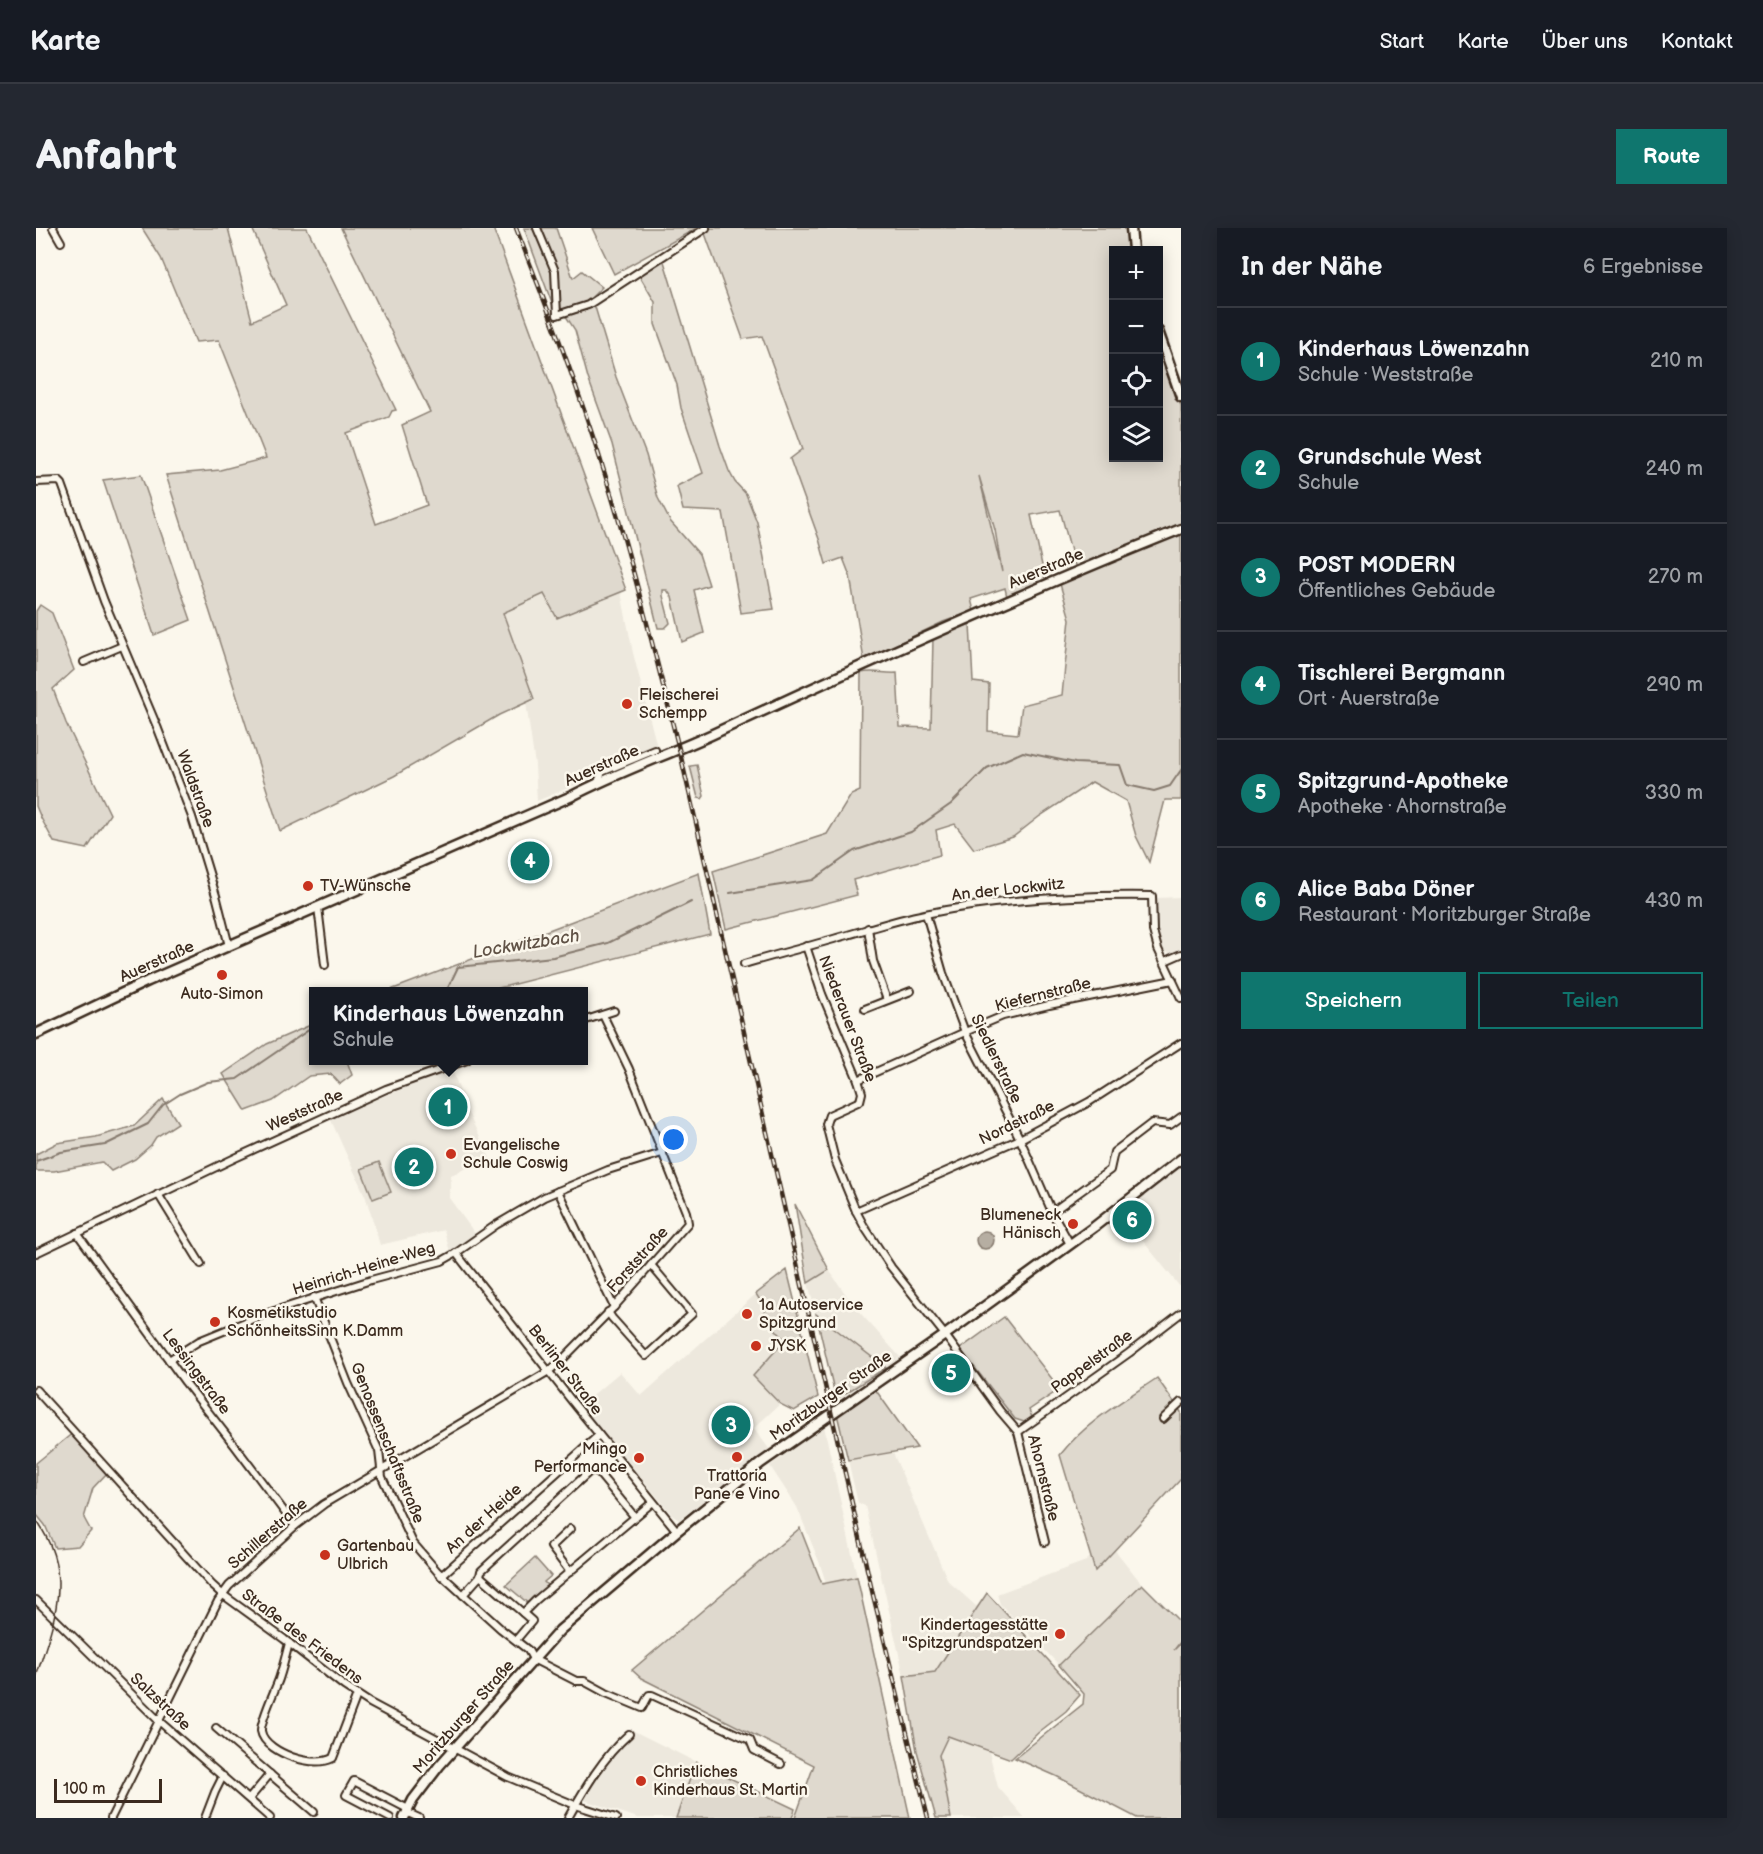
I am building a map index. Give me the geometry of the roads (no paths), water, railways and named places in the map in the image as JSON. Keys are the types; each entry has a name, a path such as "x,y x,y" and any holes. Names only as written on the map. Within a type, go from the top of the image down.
{"street":[{"path":"53,228 61,242"},
{"path":"537,228 555,271 556,315 588,305 706,228"},
{"path":"1131,228 1133,246"},
{"path":"1163,346 1181,398"},
{"name":"Waldstraße","path":"36,482 55,480 62,484 104,601 164,742 192,817 229,946"},
{"name":"Auerstraße","path":"36,1034 229,946 572,796 598,782 690,745 828,681 1051,583 1181,529"},
{"path":"84,662 122,646"},
{"path":"598,782 603,772 655,750"},
{"name":"An der Lockwitz","path":"744,964 868,928 926,914 1082,896 1152,896 1153,931 1158,949 1165,961"},
{"path":"318,907 325,965"},
{"name":"Siedlerstraße","path":"926,914 943,973 965,1032 1020,1139 1052,1212 1070,1244"},
{"path":"868,928 873,961 887,1000"},
{"name":"Niederauer Straße","path":"806,946 822,994 862,1094 860,1101 829,1115 826,1124 835,1160 856,1212 882,1254 945,1335"},
{"path":"1181,954 1165,961 1181,998"},
{"name":"Kiefernstraße","path":"858,1080 1004,1016 1173,980"},
{"path":"865,1009 911,991"},
{"path":"588,1020 614,1011"},
{"name":"Forststraße","path":"549,1371 611,1309 688,1223 686,1212 629,1068 603,1015"},
{"name":"Nordstraße","path":"856,1212 1020,1139 1089,1102 1181,1043"},
{"name":"Weststraße","path":"36,1253 386,1089 453,1065"},
{"path":"1052,1212 1110,1170 1114,1152 1152,1123 1170,1125 1181,1117"},
{"name":"Heinrich-Heine-Weg","path":"169,1359 217,1332 314,1297 442,1261 495,1225 558,1191 608,1170 662,1153"},
{"name":"Moritzburger Straße","path":"406,1813 413,1800 455,1749 560,1630 677,1531 761,1463 945,1335 1094,1227 1181,1159"},
{"path":"558,1191 611,1309 612,1318 646,1356 692,1314 651,1265"},
{"path":"158,1194 201,1264"},
{"name":"Lessingstraße","path":"77,1233 295,1526"},
{"name":"Berliner Straße","path":"456,1253 677,1531"},
{"name":"Genossenschaftsstraße","path":"314,1297 348,1383 379,1451 382,1477 406,1531 422,1556 441,1576 528,1650 533,1659"},
{"name":"Pappelstraße","path":"1018,1432 1181,1313"},
{"name":"Ahornstraße","path":"945,1335 1018,1432 1045,1542"},
{"name":"Schillerstraße","path":"111,1818 222,1594 295,1526 324,1504 549,1371"},
{"name":"Straße des Friedens","path":"36,1390 222,1594 357,1695 508,1777 575,1805 616,1818"},
{"path":"1163,1419 1181,1402"},
{"name":"An der Heide","path":"441,1576 599,1435"},
{"path":"463,1595 480,1576 481,1571 589,1472 596,1470 634,1516"},
{"path":"524,1613 634,1516 654,1502"},
{"path":"570,1529 551,1547 570,1572"},
{"path":"480,1576 532,1621 516,1640"},
{"name":"Salzstraße","path":"36,1600 159,1721 270,1818"},
{"path":"289,1643 277,1684 261,1725 263,1737 270,1744 285,1754 300,1759 324,1761 333,1758 357,1695"},
{"path":"533,1659 576,1681 584,1681 642,1708 649,1695 652,1695 750,1740 754,1750 781,1764"},
{"path":"216,1728 314,1812"},
{"path":"568,1818 605,1759 629,1734"},
{"path":"249,1799 270,1774"},
{"path":"206,1818 223,1776"},
{"path":"390,1818 346,1795 354,1781 406,1813 419,1818"}],"waterway":[{"name":"Lockwitzbach","path":"730,893 813,880 854,851 911,832 951,804 987,768 1023,752 1075,763 1120,765 1127,785 1154,791 1170,786 1181,770"},
{"name":"Lockwitzbach","path":"448,987 458,967 553,957 608,943 691,902"},
{"name":"Lockwitzbach","path":"36,1161 61,1152 105,1145 148,1124 163,1105 180,1094 208,1082 237,1079 309,1030"}],"tram line":[{"path":"36,1520 48,1540 55,1559 58,1579 54,1617 36,1677"}],"railway":[{"path":"516,228 566,358 593,437 651,637 681,757 873,1595 928,1818"}],"place":[{"name":"Fleischerei Schempp","path":"627,704"},
{"name":"Tischlerei Bergmann","path":"530,861"},
{"name":"TV-Wünsche","path":"308,886"},
{"name":"Auto-Simon","path":"222,975"},
{"name":"Kinderhaus Löwenzahn","path":"448,1107"},
{"name":"Evangelische Schule Coswig","path":"451,1154"},
{"name":"Grundschule West","path":"414,1167"},
{"name":"Alice Baba Döner","path":"1132,1220"},
{"name":"Blumeneck Hänisch","path":"1073,1224"},
{"name":"1a Autoservice Spitzgrund","path":"747,1314"},
{"name":"Kosmetikstudio SchönheitsSinn K.Damm","path":"215,1322"},
{"name":"JYSK","path":"756,1346"},
{"name":"Spitzgrund-Apotheke","path":"951,1373"},
{"name":"POST MODERN","path":"731,1425"},
{"name":"Trattoria Pane e Vino","path":"737,1457"},
{"name":"Mingo Performance","path":"639,1458"},
{"name":"Gartenbau Ulbrich","path":"325,1555"},
{"name":"Kindertagesstätte \"Spitzgrundspatzen\"","path":"1060,1634"},
{"name":"Christliches Kinderhaus St. Martin","path":"641,1781"}]}
